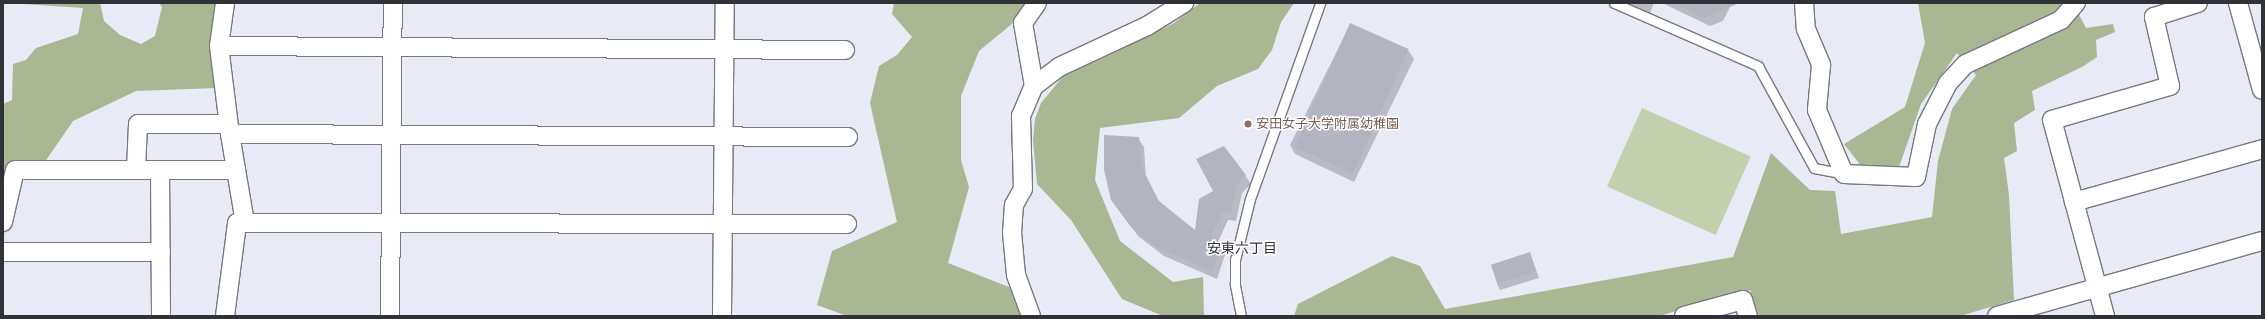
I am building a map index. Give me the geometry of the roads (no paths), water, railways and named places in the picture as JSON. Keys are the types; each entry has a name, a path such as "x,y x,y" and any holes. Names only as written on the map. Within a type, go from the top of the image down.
{"street":[{"path":"225,3 219,46 229,129 245,223"},
{"path":"390,316 393,3"},
{"path":"722,316 725,3"},
{"path":"1034,86 1023,23 1037,3"},
{"path":"1031,316 1016,275 1012,233 1014,204 1023,189 1021,116 1034,86 1059,67 1147,26 1184,3"},
{"path":"1804,3 1806,29 1820,65 1821,78 1816,96 1816,110 1844,174 1916,177 1927,124 1948,84 1966,64 2061,20 2076,3"},
{"path":"2105,316 2052,120 2170,86 2154,17 2198,3"},
{"path":"2238,3 2262,90"},
{"path":"219,46 845,50"},
{"path":"136,170 138,124 392,136 724,138 848,137"},
{"path":"2074,202 2262,149"},
{"path":"3,222 15,170 236,170"},
{"path":"160,170 161,316"},
{"path":"226,316 237,223 847,224"},
{"path":"1996,316 2262,241"},
{"path":"3,252 161,252"},
{"path":"1684,316 1743,300 1748,316"}],"lane":[{"path":"1241,316 1235,284 1236,252 1250,199 1320,3"},
{"path":"1614,3 1758,66 1814,168 1844,174"}],"place":[{"name":"安田女子大学附属幼稚園","path":"1248,124"}],"district":[{"name":"安東六丁目","path":"1242,248"}]}
